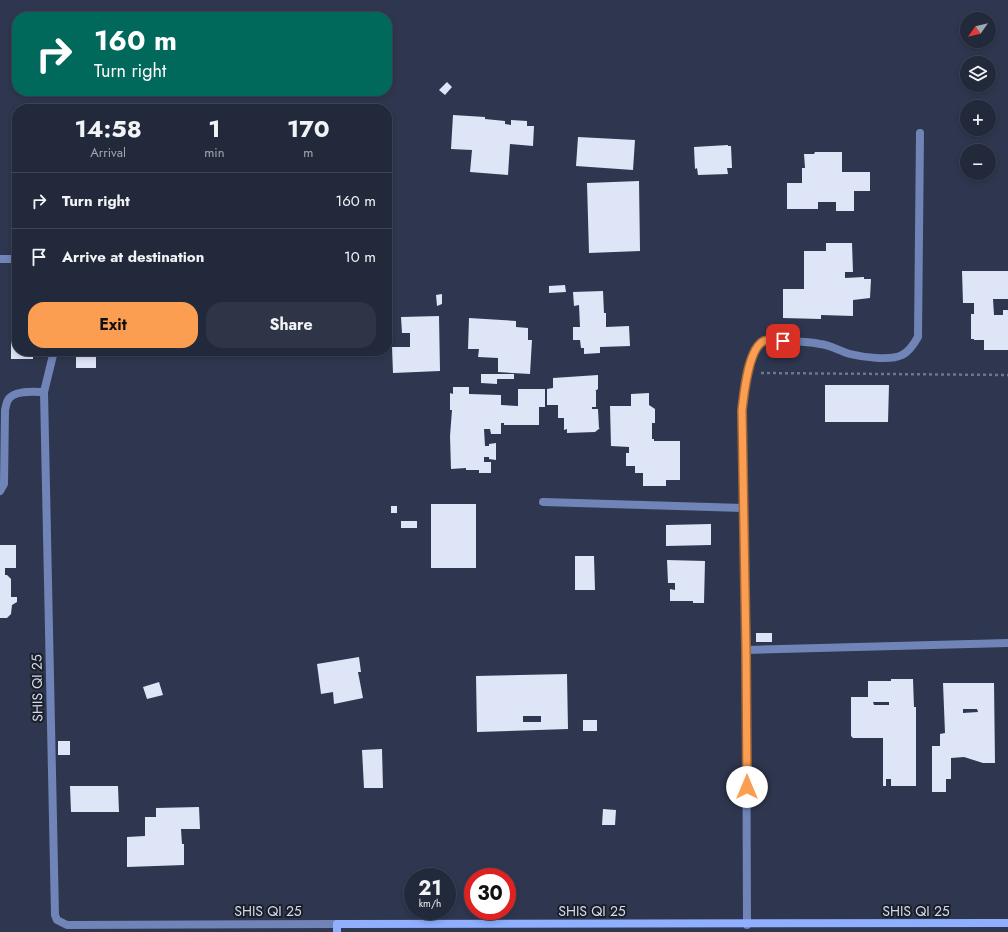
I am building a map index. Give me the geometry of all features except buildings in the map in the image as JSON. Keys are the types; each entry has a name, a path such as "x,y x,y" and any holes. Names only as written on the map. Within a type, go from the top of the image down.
{"street":[{"path":"747,925 746,650 742,410 748,373 754,353 758,346 763,342 770,340 820,344 832,346 855,355 892,358 902,355 912,347 918,337 920,133"},
{"path":"0,259 12,259"},
{"name":"SHIS QI 25","path":"53,356 44,392 54,910 57,920 67,925 337,928 1008,923"},
{"path":"0,491 4,484 5,410 7,400 18,393 44,392"},
{"path":"543,502 743,508"},
{"path":"746,650 1008,643"}],"path":[{"path":"748,373 1008,375"}],"route":[{"path":"747,787 742,410 748,373 754,353 758,346 763,342 770,340 783,341"}]}
